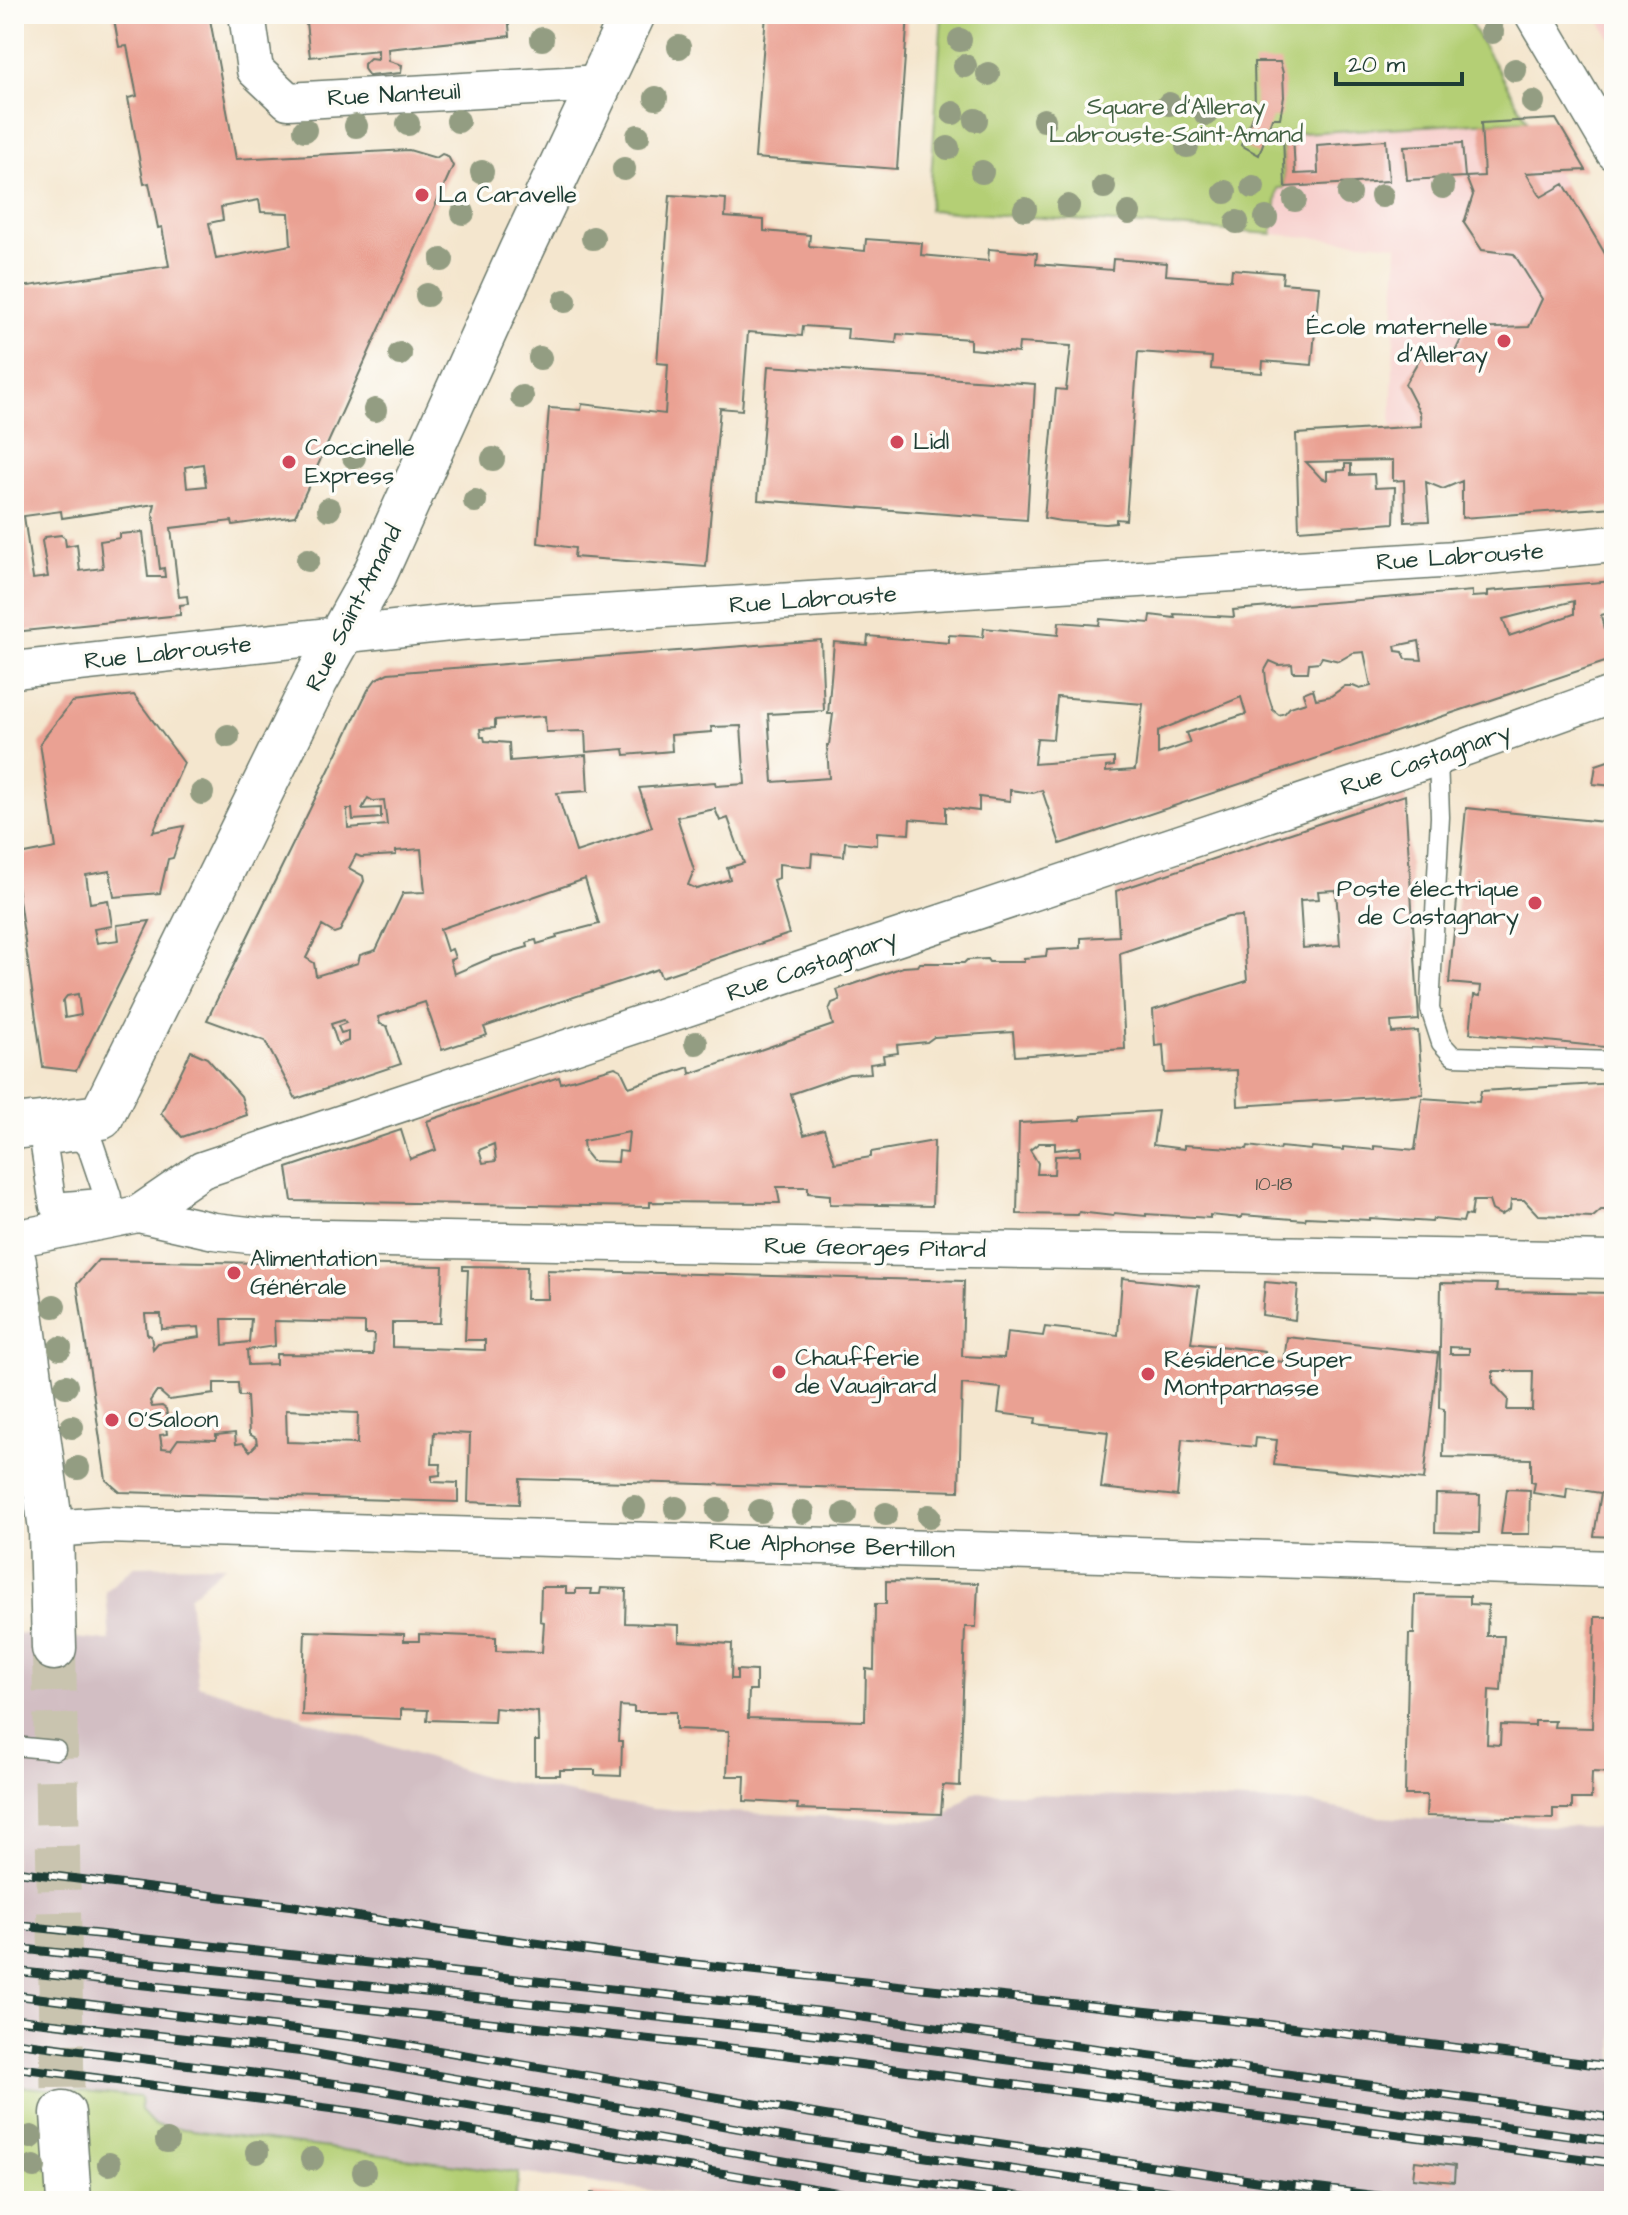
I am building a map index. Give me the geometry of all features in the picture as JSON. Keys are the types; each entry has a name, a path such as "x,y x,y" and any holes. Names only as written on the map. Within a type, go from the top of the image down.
{"street":[{"name":"Rue Nanteuil","path":"247,14 255,70 288,101 601,83"},
{"name":"Rue Saint-Amand","path":"14,1127 101,1117 340,636 374,576 521,251 633,14"},
{"path":"1533,14 1614,152"},
{"name":"Rue Labrouste","path":"14,670 459,622 1456,559 1614,544"},
{"name":"Rue Castagnary","path":"14,1239 138,1214 202,1170 1438,757 1614,694"},
{"name":"Rue Georges Pitard","path":"138,1214 214,1231 266,1237 1614,1260"},
{"path":"14,1262 51,1529 54,1648"},
{"name":"Rue Alphonse Bertillon","path":"51,1529 137,1526 1614,1569"},
{"path":"63,2113 69,2201"}],"lane":[{"path":"1438,757 1440,817 1430,1009 1441,1043 1453,1056 1614,1061"},
{"path":"14,1746 56,1750"}],"shaded area":[{"path":"1596,14 1614,14 1614,45"},
{"name":"École maternelle d'Alleray","path":"1527,120 1614,269 1614,413 1391,426 1397,245 1272,234 1278,188 1284,187 1283,134"},
{"path":"226,1565 189,1597 198,1685 492,1779 653,1809 939,1821 973,1792 1309,1803 1379,1817 1614,1829 1614,2201 732,2201 154,2125 140,2111 140,2097 14,2086 14,1633 110,1641 106,1591 134,1566"}],"green space":[{"name":"Square d'Alleray Labrouste-Saint-Amand","path":"942,14 1465,14 1527,120 1283,134 1284,188 1278,188 1272,234 929,210"},
{"path":"14,2086 140,2097 141,2111 154,2125 519,2173 515,2201 14,2201"}],"building":[{"path":"113,14 209,14 236,159 409,150 436,158 442,154 448,156 453,166 295,516 233,525 232,521 171,528 179,597 187,596 188,604 180,605 180,615 14,632 14,288 169,266 149,183 144,184 128,98 137,96 127,46 119,47","holes":["259,200 261,212 289,213 291,245 216,259 209,223 223,220 221,207","203,464 206,486 187,488 185,467","155,504 153,513 160,569 164,568 165,577 148,577 143,532 120,534 120,538 100,541 103,568 80,571 77,544 66,546 65,538 61,535 45,537 42,541 48,577 33,579 24,516 61,511 62,518"]},
{"path":"305,14 508,14 510,36 388,49 389,61 402,65 401,73 369,76 364,64 370,58 378,59 378,50 310,57"},
{"path":"766,14 908,14 897,169 755,158"},
{"path":"1254,62 1280,62 1283,73 1284,97 1280,118 1272,118 1259,155 1241,145 1255,109"},
{"path":"1556,119 1586,170 1526,173 1541,197 1564,184 1614,269 1614,507 1462,518 1462,481 1443,489 1426,482 1429,521 1405,522 1404,480 1393,481 1393,460 1306,462 1327,480 1327,471 1345,470 1345,464 1351,464 1351,475 1374,474 1375,488 1395,487 1394,523 1299,530 1296,434 1421,426 1420,413 1405,384 1421,356 1454,354 1466,329 1529,327 1542,299 1514,254 1482,250 1464,223 1473,195 1466,177 1484,176 1481,123"},
{"path":"1293,133 1295,174 1318,173 1317,145 1386,140 1389,181 1285,187 1283,134"},
{"path":"1462,143 1465,177 1407,180 1404,146"},
{"path":"670,195 726,199 725,217 764,220 764,231 810,235 809,246 865,251 866,239 922,243 921,255 988,261 989,249 1037,253 1036,264 1112,270 1113,259 1167,263 1166,275 1231,280 1232,269 1283,273 1282,283 1319,286 1312,365 1263,361 1262,373 1211,369 1212,357 1138,352 1126,520 1116,519 1116,523 1106,524 1044,518 1056,389 1066,390 1071,346 1019,343 1018,353 970,349 970,339 897,334 896,343 847,339 848,329 803,326 802,336 748,332 742,410 720,408 706,567 574,557 575,548 538,543 549,408 581,410 582,404 665,414 668,364 657,363"},
{"name":"Lidl","path":"768,366 1035,384 1027,520 758,500"},
{"path":"1614,581 1614,612 1601,615 1604,629 1614,627 1614,659 1060,844 1042,790 1033,793 1010,790 1010,801 979,797 979,811 946,807 946,822 910,819 909,834 877,832 877,845 845,842 844,856 812,853 811,867 779,864 779,878 773,880 789,934 661,977 658,969 484,1027 487,1035 442,1050 425,1002 378,1017 380,1024 387,1026 401,1064 296,1099 265,1041 207,1020 368,690 376,679 388,673 821,640 824,711 768,714 773,782 829,778 827,745 833,714 828,714 834,642 867,645 868,636 949,643 949,635 983,637 984,628 1058,635 1059,622 1099,625 1100,619 1150,623 1151,615 1175,618 1174,614 1234,617 1233,610 1472,591 1472,597 1488,596 1488,591","holes":["1574,601 1574,614 1509,636 1503,619","1419,641 1422,660 1406,659 1403,652 1396,651 1395,646","1364,652 1371,686 1360,689 1345,686 1331,696 1316,699 1313,689 1303,693 1306,702 1290,707 1279,715 1273,710 1265,670 1270,661 1279,665 1292,664 1293,672 1308,672 1309,663 1319,662 1322,657 1339,661 1353,653","1057,697 1143,704 1135,770 1106,772 1106,767 1114,766 1114,758 1034,764 1037,738 1053,739","1241,697 1246,714 1186,733 1190,743 1158,754 1158,731","545,716 546,732 585,731 586,752 624,749 625,755 672,751 671,735 712,732 711,727 741,726 745,784 716,786 715,782 639,788 652,827 576,852 557,793 588,791 586,755 510,761 509,743 485,741 481,737 480,729 495,728 495,720","368,798 384,800 387,825 348,828 347,809 352,809 353,820 381,818 381,808 362,809","715,809 720,821 728,818 744,863 727,868 730,879 697,889 688,885 694,870 677,817","421,849 425,892 403,893 376,950 360,955 358,963 316,976 314,963 306,958 322,926 334,933 340,931 364,881 363,876 349,868 356,855 396,855 396,851","585,879 599,924 556,935 557,938 537,944 536,940 531,941 527,943 528,947 493,957 454,974 450,960 455,958 452,949 447,951 440,929","344,1020 346,1023 338,1026 341,1033 348,1031 348,1041 338,1045 331,1024"]},
{"path":"134,695 184,763 153,832 184,826 173,858 168,859 160,893 114,897 110,871 86,875 90,903 108,900 112,926 94,929 97,943 119,940 117,925 150,921 76,1071 43,1067 14,865 14,856 56,848 40,743 72,702","holes":["78,994 81,1015 65,1018 63,1001 67,996"]},
{"path":"1614,759 1614,786 1593,784 1596,765"},
{"path":"1405,795 1419,1020 1391,1022 1392,1033 1418,1031 1423,1094 1238,1106 1237,1070 1165,1073 1163,1045 1155,1046 1153,1010 1247,981 1242,916 1228,917 1120,953 1125,1049 1015,1056 1013,1032 934,1037 927,1042 897,1045 898,1053 883,1055 884,1062 870,1064 871,1073 849,1074 791,1094 804,1135 824,1129 835,1163 871,1157 871,1152 934,1141 932,1206 830,1204 830,1195 808,1193 808,1187 777,1187 780,1203 650,1202 650,1207 292,1201 287,1168 401,1130 410,1159 436,1150 427,1121 559,1077 561,1083 615,1067 621,1070 629,1087 689,1067 690,1074 833,1025 829,1010 832,1003 840,1000 837,990 903,967 987,959 989,962 1024,962 1024,958 1046,956 1047,950 1081,948 1081,938 1119,936 1116,891","holes":["1336,890 1340,945 1303,948 1300,900 1319,899 1318,891","629,1132 627,1152 619,1151 618,1162 592,1161 584,1151 583,1141","494,1144 496,1161 483,1163 479,1150"]},
{"name":"Poste électrique de Castagnary","path":"1466,808 1614,823 1614,1048 1470,1033 1474,995 1480,996 1481,986 1449,983"},
{"path":"191,1051 207,1058 241,1096 247,1115 182,1137 161,1113"},
{"path":"1614,1083 1614,1210 1601,1210 1593,1217 1538,1215 1524,1200 1511,1200 1510,1210 1501,1215 1492,1210 1489,1201 1473,1201 1471,1216 1465,1215 1463,1222 1306,1217 1305,1220 1242,1215 1241,1218 1210,1215 1210,1218 1114,1213 1113,1216 1079,1212 1078,1215 1017,1214 1019,1123 1158,1111 1153,1145 1184,1149 1184,1145 1279,1150 1280,1147 1311,1150 1312,1147 1343,1150 1343,1147 1374,1150 1374,1146 1415,1150 1422,1098 1479,1102 1481,1091","holes":["1039,1143 1055,1143 1055,1150 1080,1147 1080,1155 1055,1156 1054,1174 1037,1174 1038,1163 1030,1150"]},
{"path":"98,1260 443,1266 440,1323 392,1323 392,1347 485,1350 485,1340 465,1340 468,1270 463,1270 463,1266 527,1267 526,1299 548,1299 547,1270 964,1281 962,1356 1004,1358 1007,1332 1043,1336 1045,1327 1118,1335 1122,1278 1199,1286 1191,1343 1265,1351 1264,1360 1284,1362 1287,1337 1438,1353 1424,1480 1274,1465 1277,1440 1256,1438 1255,1447 1182,1439 1177,1496 1101,1488 1108,1432 1035,1424 1036,1418 998,1413 1001,1388 962,1384 959,1491 520,1479 519,1504 468,1502 470,1434 434,1432 432,1464 441,1464 440,1475 432,1476 432,1482 458,1483 458,1502 120,1492 106,1480 77,1284","holes":["145,1314 161,1314 162,1329 199,1327 200,1337 158,1343 153,1349 151,1336 147,1334","222,1319 251,1319 249,1342 223,1345","274,1321 365,1323 365,1334 374,1334 373,1355 276,1354 276,1364 248,1365 247,1350 275,1346","214,1383 238,1383 239,1396 247,1396 249,1434 256,1438 257,1444 250,1451 243,1443 236,1444 235,1433 216,1435 216,1440 178,1439 171,1449 162,1448 160,1435 167,1434 166,1426 178,1425 177,1419 168,1420 166,1409 162,1406 152,1407 150,1401 156,1392 169,1400 214,1394","286,1410 358,1413 357,1444 287,1442"]},
{"path":"1265,1282 1298,1285 1295,1320 1262,1315"},
{"path":"1441,1283 1497,1284 1496,1291 1614,1293 1614,1463 1605,1462 1603,1476 1614,1478 1614,1537 1594,1536 1601,1493 1567,1488 1566,1498 1533,1493 1535,1483 1531,1482 1531,1459 1443,1457 1444,1409 1439,1408","holes":["1450,1347 1469,1348 1469,1354 1450,1354","1493,1371 1533,1371 1532,1410 1507,1410 1508,1399 1493,1383"]},
{"path":"1507,1489 1530,1490 1529,1534 1501,1534"},
{"path":"1436,1494 1480,1495 1479,1533 1435,1532"},
{"path":"886,1581 978,1583 976,1627 965,1627 960,1786 943,1785 941,1814 797,1809 798,1804 744,1801 745,1776 727,1776 729,1731 676,1729 676,1712 634,1712 634,1707 620,1706 618,1741 622,1741 621,1776 595,1775 595,1770 560,1770 560,1775 535,1775 538,1712 495,1708 494,1722 427,1720 428,1710 401,1709 401,1719 302,1715 305,1631 404,1634 404,1641 419,1641 419,1634 496,1637 496,1651 542,1652 544,1622 540,1621 541,1587 566,1587 566,1593 576,1593 576,1589 592,1589 591,1594 600,1594 601,1588 626,1589 625,1623 679,1625 679,1641 732,1644 731,1679 737,1679 737,1670 756,1671 756,1690 749,1690 748,1718 865,1721 866,1669 874,1670 875,1604 886,1604"},
{"path":"1415,1595 1470,1596 1470,1604 1488,1605 1487,1636 1504,1636 1501,1691 1489,1690 1487,1744 1500,1745 1501,1725 1535,1726 1535,1721 1555,1721 1554,1727 1592,1728 1595,1617 1614,1617 1614,1773 1592,1772 1591,1799 1572,1799 1572,1809 1553,1809 1553,1819 1426,1816 1427,1795 1405,1795 1409,1634 1414,1634"},
{"path":"1415,2161 1455,2166 1454,2182 1413,2178"},
{"path":"591,2193 643,2199 643,2201 590,2201"}],"tunnel":[{"path":"54,1648 63,2113"}],"railway":[{"path":"14,1871 294,1906 439,1930 675,1962 1265,2024 1614,2067"},
{"path":"14,1925 817,2011 1614,2118"},
{"path":"14,1948 815,2034 1614,2141"},
{"path":"14,1971 757,2051 1614,2163"},
{"path":"14,1995 364,2038 941,2135 1256,2181 1419,2201"},
{"path":"14,2019 305,2052 793,2138 1235,2201"},
{"path":"14,2042 362,2087 853,2173 1053,2201"},
{"path":"14,2067 357,2112 888,2201"}],"place":[{"name":"La Caravelle","path":"422,195"},
{"name":"École maternelle d'Alleray","path":"1504,341"},
{"name":"Lidl","path":"897,442"},
{"name":"Coccinelle Express","path":"289,462"},
{"name":"Poste électrique de Castagnary","path":"1535,903"},
{"name":"Alimentation Générale","path":"234,1273"},
{"name":"Chaufferie de Vaugirard","path":"779,1372"},
{"name":"Résidence Super Montparnasse","path":"1148,1374"},
{"name":"O'Saloon","path":"112,1420"}]}
